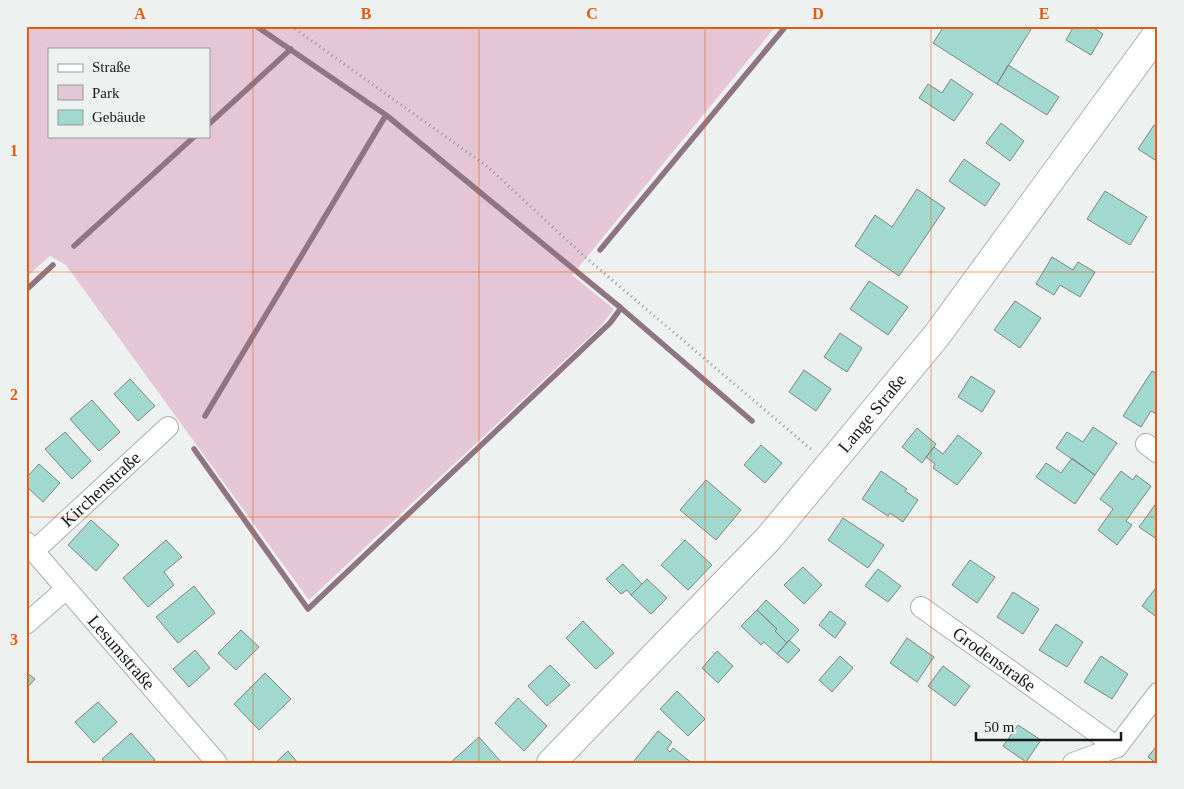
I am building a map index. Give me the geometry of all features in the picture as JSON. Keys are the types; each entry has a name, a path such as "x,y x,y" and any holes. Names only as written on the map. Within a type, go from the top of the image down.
{"street":[{"name":"Lange Straße","path":"551,763 769,538 937,335 1158,33"},
{"name":"Kirchenstraße","path":"30,546 168,427"},
{"name":"Lesumstraße","path":"30,546 217,763"},
{"path":"26,624 66,589"},
{"name":"Grodenstraße","path":"921,607 1117,747"},
{"path":"1074,762 1117,747 1158,693"}],"path":[{"path":"291,26 488,167 586,257 814,452"}],"green space":[{"path":"26,26 776,26 572,275 614,309 601,326 309,600 66,265 50,256 26,277"}],"building":[{"path":"944,26 1033,26 997,84 933,43"},
{"path":"1074,26 1091,26 1103,34 1091,55 1066,40"},
{"path":"1008,65 1059,97 1047,115 997,84"},
{"path":"951,79 973,94 954,121 919,98 928,84 942,93"},
{"path":"1001,123 1024,141 1010,161 986,143"},
{"path":"1154,125 1158,128 1158,162 1138,149"},
{"path":"964,159 1000,184 985,206 949,181"},
{"path":"917,189 945,208 899,276 855,246 875,215 892,227"},
{"path":"1105,191 1147,217 1130,245 1087,219"},
{"path":"1052,257 1073,270 1078,262 1095,272 1080,297 1060,285 1054,295 1036,284"},
{"path":"869,281 908,307 888,335 850,309"},
{"path":"1015,301 1041,318 1020,348 994,330"},
{"path":"840,333 862,348 847,372 824,357"},
{"path":"804,370 831,389 816,411 789,392"},
{"path":"1152,371 1158,374 1158,415 1151,411 1141,427 1123,416"},
{"path":"971,376 995,391 982,412 958,397"},
{"path":"130,379 155,406 138,421 114,394"},
{"path":"92,400 120,432 99,451 70,419"},
{"path":"1093,427 1117,443 1095,475 1056,448 1067,432 1083,442"},
{"path":"917,428 936,444 922,463 902,447"},
{"path":"65,432 91,461 72,479 45,449"},
{"path":"958,435 982,453 957,485 933,468 935,464 926,457 934,447 943,454"},
{"path":"761,445 782,463 765,483 744,465"},
{"path":"1072,458 1095,475 1075,504 1036,477 1046,463 1061,473"},
{"path":"39,464 60,483 43,502 26,486 26,478"},
{"path":"881,471 907,489 905,491 918,500 903,522 890,513 888,516 862,499"},
{"path":"1121,471 1133,480 1136,475 1151,486 1126,521 1132,525 1117,545 1098,530 1113,509 1100,499"},
{"path":"706,480 741,510 716,540 680,510"},
{"path":"1158,502 1158,540 1139,527"},
{"path":"843,518 884,545 868,568 828,540"},
{"path":"91,520 119,545 96,571 68,545"},
{"path":"166,540 182,557 164,572 174,585 148,607 123,578"},
{"path":"685,540 712,565 688,590 661,565"},
{"path":"970,560 995,577 977,603 952,585"},
{"path":"623,564 642,584 631,595 627,590 621,594 606,579"},
{"path":"803,567 822,585 804,604 784,585"},
{"path":"878,569 901,586 888,602 865,586"},
{"path":"647,579 667,598 651,614 631,595"},
{"path":"1158,585 1158,618 1142,606"},
{"path":"194,586 215,613 178,643 156,617"},
{"path":"1013,592 1039,609 1023,634 997,617"},
{"path":"766,600 799,630 787,643 775,631 777,629 757,610"},
{"path":"757,610 777,629 775,631 787,643 777,654 764,642 761,645 741,626"},
{"path":"830,611 846,623 835,638 819,625"},
{"path":"583,621 614,653 596,669 566,638"},
{"path":"1056,624 1083,642 1067,667 1039,650"},
{"path":"241,630 259,647 236,670 218,653"},
{"path":"907,638 934,657 917,682 890,663"},
{"path":"789,640 800,650 788,663 777,654"},
{"path":"195,650 210,668 189,687 173,669"},
{"path":"717,651 733,666 718,683 702,668"},
{"path":"840,656 853,668 832,692 819,680"},
{"path":"1101,656 1128,674 1112,699 1084,682"},
{"path":"550,665 570,685 547,706 528,686"},
{"path":"943,666 970,686 955,706 928,686"},
{"path":"26,672 35,679 26,689"},
{"path":"265,673 291,699 259,730 234,704"},
{"path":"677,691 705,719 688,736 660,709"},
{"path":"518,698 547,726 524,751 495,723"},
{"path":"98,702 117,722 94,743 75,722"},
{"path":"1018,725 1041,740 1026,762 1003,746"},
{"path":"658,731 672,742 667,749 670,752 673,748 692,763 636,763 634,761"},
{"path":"131,733 155,760 151,763 105,763 102,759"},
{"path":"479,737 502,763 451,762"},
{"path":"1158,744 1158,763 1156,763 1148,757"},
{"path":"288,751 298,763 275,763"}],"waterway":[{"path":"256,26 386,115 621,308 752,421"},
{"path":"600,250 786,26"},
{"path":"210,123 291,49"},
{"path":"205,416 386,115"},
{"path":"74,246 193,138"},
{"path":"26,290 53,265"},
{"path":"194,449 308,609 610,323 621,308"}]}
